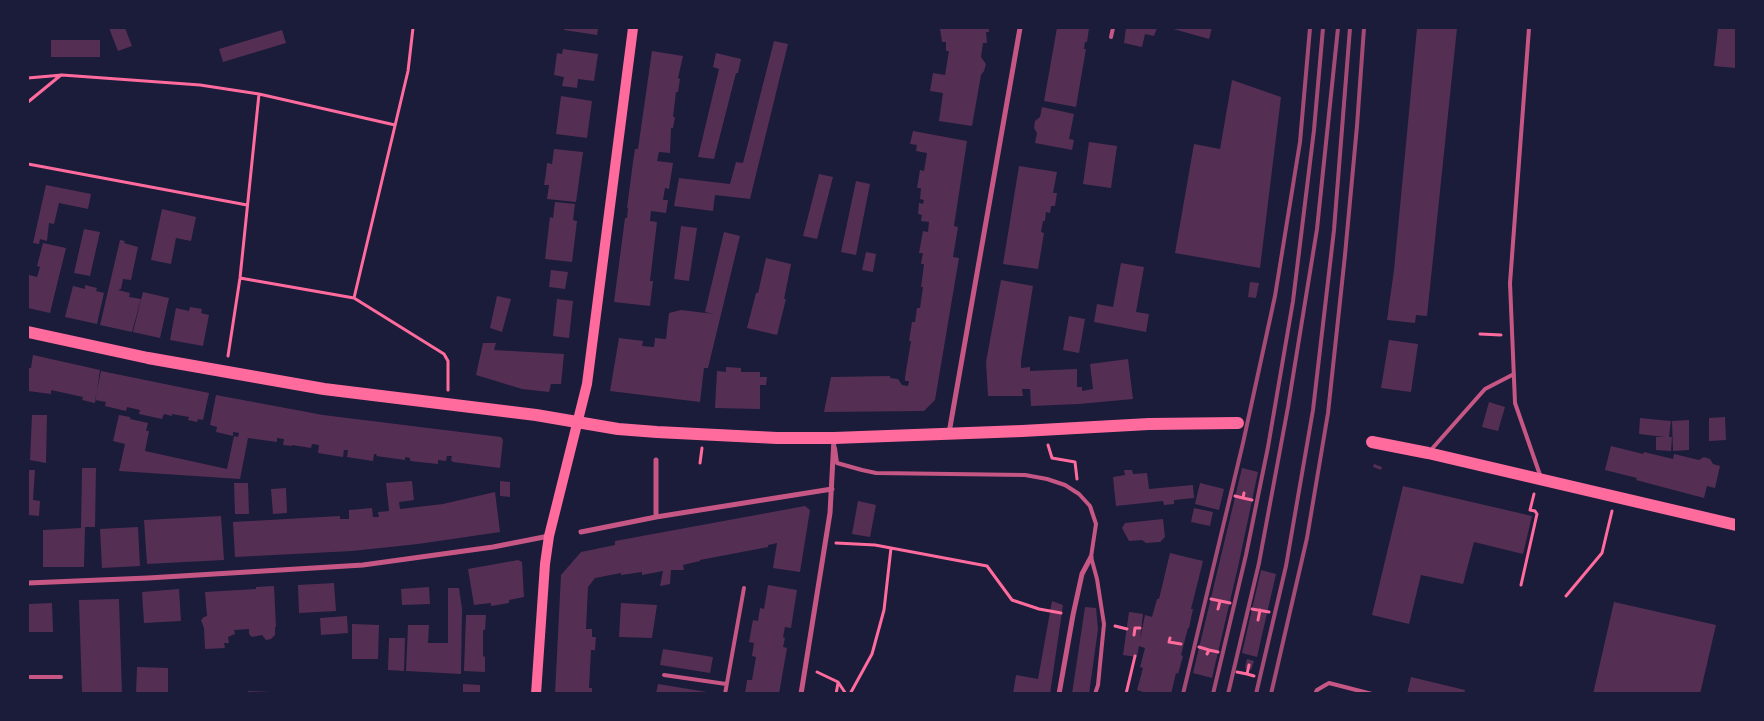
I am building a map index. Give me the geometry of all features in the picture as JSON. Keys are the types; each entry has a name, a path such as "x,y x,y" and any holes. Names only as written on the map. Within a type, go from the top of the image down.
{"main road":[{"path":"536,694 545,564 549,536 587,384 633,28"},
{"path":"28,332 148,358 324,389 449,404 618,429 667,433 777,438 834,438 1022,432 1149,424 1238,423"},
{"path":"1372,442 1428,453 1736,525"}],"street":[{"path":"949,434 1020,28"},
{"path":"801,694 832,489 834,438"},
{"path":"656,460 656,517"},
{"path":"581,532 656,517 832,489"},
{"path":"28,583 363,565 493,547 549,536"},
{"path":"1059,694 1082,574 1091,557"}],"lane":[{"path":"1111,37 1113,28"},
{"path":"1529,28 1510,283 1515,403 1542,480"},
{"path":"1428,453 1485,389 1514,374"},
{"path":"834,438 837,463 862,470 1025,476 1047,479 1065,485 1079,494 1090,506 1096,524 1091,557 1104,624 1098,685 1095,694"},
{"path":"725,694 744,588"},
{"path":"664,675 726,684"},
{"path":"28,677 61,677"},
{"path":"1315,694 1317,690 1329,683 1372,694"}],"path":[{"path":"354,298 408,71 414,28"},
{"path":"28,78 62,74 200,85 259,94 395,125"},
{"path":"28,102 62,74"},
{"path":"226,372 240,278 259,94"},
{"path":"28,164 247,204"},
{"path":"240,278 354,298 444,354 448,361 449,404"},
{"path":"1480,334 1512,336"},
{"path":"1052,458 1075,462"},
{"path":"1243,498 1244,493"},
{"path":"1235,496 1252,500"},
{"path":"1522,585 1538,514 1536,511 1530,510 1532,499"},
{"path":"1566,596 1602,553 1612,512"},
{"path":"825,542 875,545 987,566 1012,600 1039,609 1073,615"},
{"path":"805,666 838,682 848,694 872,654 884,610 891,548"},
{"path":"1211,599 1230,603"},
{"path":"1218,609 1220,601"},
{"path":"1252,608 1269,612"},
{"path":"1258,620 1260,610"},
{"path":"1104,624 1127,628"},
{"path":"1134,635 1135,628 1140,628"},
{"path":"1170,638 1169,642 1181,644"},
{"path":"1199,647 1208,652 1218,652"},
{"path":"1126,694 1135,656"},
{"path":"1247,674 1249,665"},
{"path":"1237,672 1254,676"},
{"path":"836,694 838,682"}],"building":[{"path":"109,28 125,28 132,46 118,51"},
{"path":"565,28 598,28 597,35 564,30"},
{"path":"940,28 989,28 989,32 986,32 987,43 983,43 981,57 986,64 981,75 972,126 939,121 943,93 930,91 933,73 945,75 949,51 946,51 946,42 942,42"},
{"path":"1057,28 1089,28 1087,42 1085,42 1084,49 1086,49 1076,107 1044,101"},
{"path":"1126,28 1157,28 1154,36 1145,34 1142,47 1124,43"},
{"path":"1170,28 1212,28 1209,39"},
{"path":"1417,28 1457,28 1427,316 1416,315 1415,323 1387,320 1394,270"},
{"path":"1718,28 1736,28 1736,68 1714,66"},
{"path":"282,30 286,43 223,62 219,49"},
{"path":"51,40 100,40 100,57 51,57"},
{"path":"774,41 788,44 750,199 715,195 713,211 674,206 679,178 730,184 736,162 743,163"},
{"path":"563,49 598,54 594,81 578,79 577,88 562,86 564,77 554,75 557,53 562,54"},
{"path":"652,51 683,56 678,78 680,79 678,92 676,92 673,117 675,117 673,128 671,128 670,153 659,152 657,161 673,163 669,189 665,188 663,200 668,200 666,213 651,211 650,221 657,222 650,281 653,281 650,306 614,302 625,218 627,218 633,162 635,149 638,149"},
{"path":"716,53 741,59 714,159 698,157 719,69 713,67"},
{"path":"1232,80 1281,97 1260,268 1175,253 1194,144 1220,149"},
{"path":"561,96 592,101 587,138 556,134"},
{"path":"1042,107 1074,114 1069,139 1074,140 1072,150 1035,143 1037,133 1034,128 1035,121 1040,117"},
{"path":"913,131 967,141 954,226 958,227 953,257 959,258 935,400 924,411 824,412 831,377 890,376 890,378 898,379 902,385 908,386 909,381 905,381 905,377 911,341 909,341 912,322 915,322 917,308 920,308 923,287 921,287 924,264 921,264 923,253 919,253 923,231 928,232 929,222 921,221 922,215 918,214 919,203 923,204 924,200 920,199 921,188 917,188 920,170 924,171 927,153 916,151 917,145 910,144"},
{"path":"1089,142 1117,146 1111,188 1083,184"},
{"path":"554,149 583,152 576,202 547,199 549,185 544,185 547,163 552,164"},
{"path":"1019,166 1057,172 1053,193 1057,193 1055,206 1051,206 1050,213 1046,212 1045,221 1043,221 1041,232 1044,233 1038,269 1003,264"},
{"path":"819,174 833,177 817,239 803,236"},
{"path":"856,181 870,184 856,255 841,252"},
{"path":"46,185 91,194 88,209 59,203 54,224 49,223 47,241 40,239 39,244 33,243"},
{"path":"555,202 575,204 573,220 577,221 572,262 545,259 550,217 553,218"},
{"path":"162,209 196,217 191,241 176,238 171,264 151,260"},
{"path":"681,226 697,228 689,281 674,279"},
{"path":"84,229 100,232 90,276 74,273"},
{"path":"724,232 740,236 708,368 704,368 700,402 610,391 619,338 643,341 642,346 654,347 655,338 666,339 669,313 681,310 714,314 705,312"},
{"path":"120,240 138,247 131,280 123,279 121,289 118,290 130,293 129,297 141,299 132,332 100,325"},
{"path":"43,243 66,248 50,313 28,308 29,275 37,277 40,267 37,266"},
{"path":"866,252 876,254 873,272 862,270"},
{"path":"766,258 791,264 784,299 786,299 777,335 747,328"},
{"path":"1121,263 1144,267 1136,312 1149,314 1146,332 1094,322 1097,304 1113,307"},
{"path":"551,270 568,272 565,289 549,287"},
{"path":"1001,280 1033,286 1021,368 1030,367 1030,371 1077,369 1077,387 1082,387 1082,391 1093,389 1090,364 1128,359 1133,399 1031,406 1030,389 1022,389 1023,396 988,396 986,362"},
{"path":"1250,282 1259,283 1256,298 1248,297"},
{"path":"85,285 97,288 96,291 104,293 97,324 65,317 73,286 85,289"},
{"path":"143,292 169,298 160,338 133,332"},
{"path":"497,296 511,299 502,332 490,328"},
{"path":"557,299 573,301 569,338 553,336"},
{"path":"190,307 202,309 201,313 209,315 203,346 170,340 176,308 189,311"},
{"path":"1069,316 1085,319 1079,353 1063,350"},
{"path":"1389,340 1418,344 1411,392 1381,388"},
{"path":"483,343 496,343 494,350 564,354 561,384 551,384 549,392 522,389 476,375"},
{"path":"33,355 100,370 95,403 82,400 83,397 51,390 51,394 28,391 28,368 31,368"},
{"path":"726,367 741,368 741,372 760,372 760,377 767,377 766,385 760,385 760,409 715,408 717,371 726,372"},
{"path":"101,371 209,393 203,420 198,419 197,422 188,420 189,417 172,414 172,416 164,414 162,419 139,414 140,410 127,407 126,411 105,406 106,402 95,400"},
{"path":"216,395 323,415 501,437 503,440 500,468 453,462 451,460 452,456 447,456 446,461 438,460 438,464 410,461 410,458 405,457 405,460 376,456 377,454 374,454 373,461 347,457 348,450 344,450 343,457 318,453 319,445 312,444 311,448 283,445 284,439 277,438 277,442 248,438 240,479 119,471 125,444 113,441 119,415 148,423 146,431 149,431 145,451 227,469 234,436 238,437 239,433 233,432 233,436 216,432 217,427 210,425"},
{"path":"1489,402 1505,407 1498,431 1482,427"},
{"path":"32,415 47,415 46,463 30,460"},
{"path":"1725,417 1726,440 1709,441 1709,418"},
{"path":"1640,418 1671,421 1669,437 1672,437 1671,451 1656,450 1656,437 1665,437 1639,434"},
{"path":"1689,420 1689,450 1673,451 1672,421"},
{"path":"1611,446 1673,459 1674,454 1699,460 1704,457 1710,459 1713,464 1720,466 1715,488 1707,486 1704,498 1605,470"},
{"path":"1374,464 1382,467 1381,470 1373,467"},
{"path":"82,468 96,468 95,527 85,527 84,567 43,567 43,530 81,528"},
{"path":"1242,468 1258,472 1212,678 1193,673"},
{"path":"28,470 35,470 33,500 40,501 39,516 28,515"},
{"path":"1124,470 1132,470 1133,474 1147,473 1149,489 1193,485 1194,498 1174,500 1174,504 1164,505 1163,501 1116,506 1113,477 1125,475"},
{"path":"412,481 414,500 399,502 400,509 443,504 495,492 500,532 352,551 235,557 233,522 340,516 340,519 349,519 349,510 372,508 373,517 379,517 378,512 389,511 386,483"},
{"path":"500,481 510,482 510,497 500,496"},
{"path":"234,483 248,483 249,514 235,514"},
{"path":"1200,483 1224,489 1219,510 1195,504"},
{"path":"1403,486 1532,516 1523,554 1474,542 1463,584 1421,575 1409,624 1372,615"},
{"path":"286,488 287,513 273,514 271,489"},
{"path":"858,501 876,505 870,537 852,534"},
{"path":"805,506 810,510 800,572 773,568 777,543 768,545 768,547 683,565 684,570 671,570 670,584 660,586 663,571 642,575 642,572 621,575 621,573 595,578 588,587 586,629 592,629 592,637 596,637 595,650 591,650 589,688 592,688 592,694 555,694 561,575 581,552 615,545 615,541"},
{"path":"1194,508 1213,512 1210,526 1191,522"},
{"path":"221,516 224,560 147,564 144,520"},
{"path":"1163,519 1165,537 1160,542 1129,541 1122,528 1125,523"},
{"path":"138,527 140,566 102,568 100,529"},
{"path":"1170,553 1203,561 1191,609 1193,609 1189,628 1181,655 1183,656 1178,674 1176,673 1171,694 1143,694 1143,692 1137,690 1143,668 1140,667 1145,648 1139,646 1137,657 1123,655 1129,612 1143,614 1140,640 1145,615 1152,617 1157,599 1159,599"},
{"path":"518,560 522,562 524,597 509,600 509,603 491,606 491,603 474,605 468,569"},
{"path":"1261,570 1276,574 1257,657 1242,653"},
{"path":"334,583 336,611 299,613 298,585"},
{"path":"768,585 797,590 791,628 785,627 783,637 785,638 783,647 787,648 779,694 745,694 747,680 752,680 756,657 752,656 754,643 749,642 753,620 758,621 760,608 764,609"},
{"path":"274,586 276,627 275,635 271,639 266,640 262,635 252,637 249,634 249,629 234,630 235,634 228,637 229,643 224,643 225,648 205,649 204,628 201,620 207,616 205,592"},
{"path":"429,587 430,604 402,605 401,589"},
{"path":"448,588 459,588 462,609 461,674 406,671 408,625 429,625 428,643 448,643"},
{"path":"179,589 181,621 144,623 142,592"},
{"path":"119,599 122,694 82,694 79,600"},
{"path":"1052,601 1063,605 1050,694 1013,694 1016,675 1038,679"},
{"path":"1614,602 1716,625 1700,694 1593,694"},
{"path":"52,603 53,632 28,632 28,604"},
{"path":"621,603 657,605 652,638 619,637"},
{"path":"1085,607 1096,608 1098,629 1089,694 1072,694"},
{"path":"466,615 486,615 485,630 483,630 485,672 464,671"},
{"path":"347,616 348,633 321,635 320,618"},
{"path":"352,624 379,625 378,659 352,659"},
{"path":"389,638 405,638 404,671 388,670"},
{"path":"663,649 713,657 710,673 660,665"},
{"path":"1247,659 1254,661 1251,670 1245,668"},
{"path":"137,667 168,668 168,694 136,694"},
{"path":"1411,677 1465,690 1464,694 1407,694"},
{"path":"463,684 480,685 480,694 463,694"},
{"path":"658,684 707,692 707,694 656,694"},
{"path":"248,691 271,692 271,694 248,694"}],"railway":[{"path":"1183,694 1243,443 1275,296 1300,142 1310,28"},
{"path":"1213,694 1246,555 1268,447 1293,301 1314,130 1323,28"},
{"path":"1228,694 1259,563 1288,407 1317,229 1338,28"},
{"path":"1256,694 1286,566 1313,410 1334,230 1350,28"},
{"path":"1271,694 1307,538 1328,413 1345,255 1364,28"}]}
